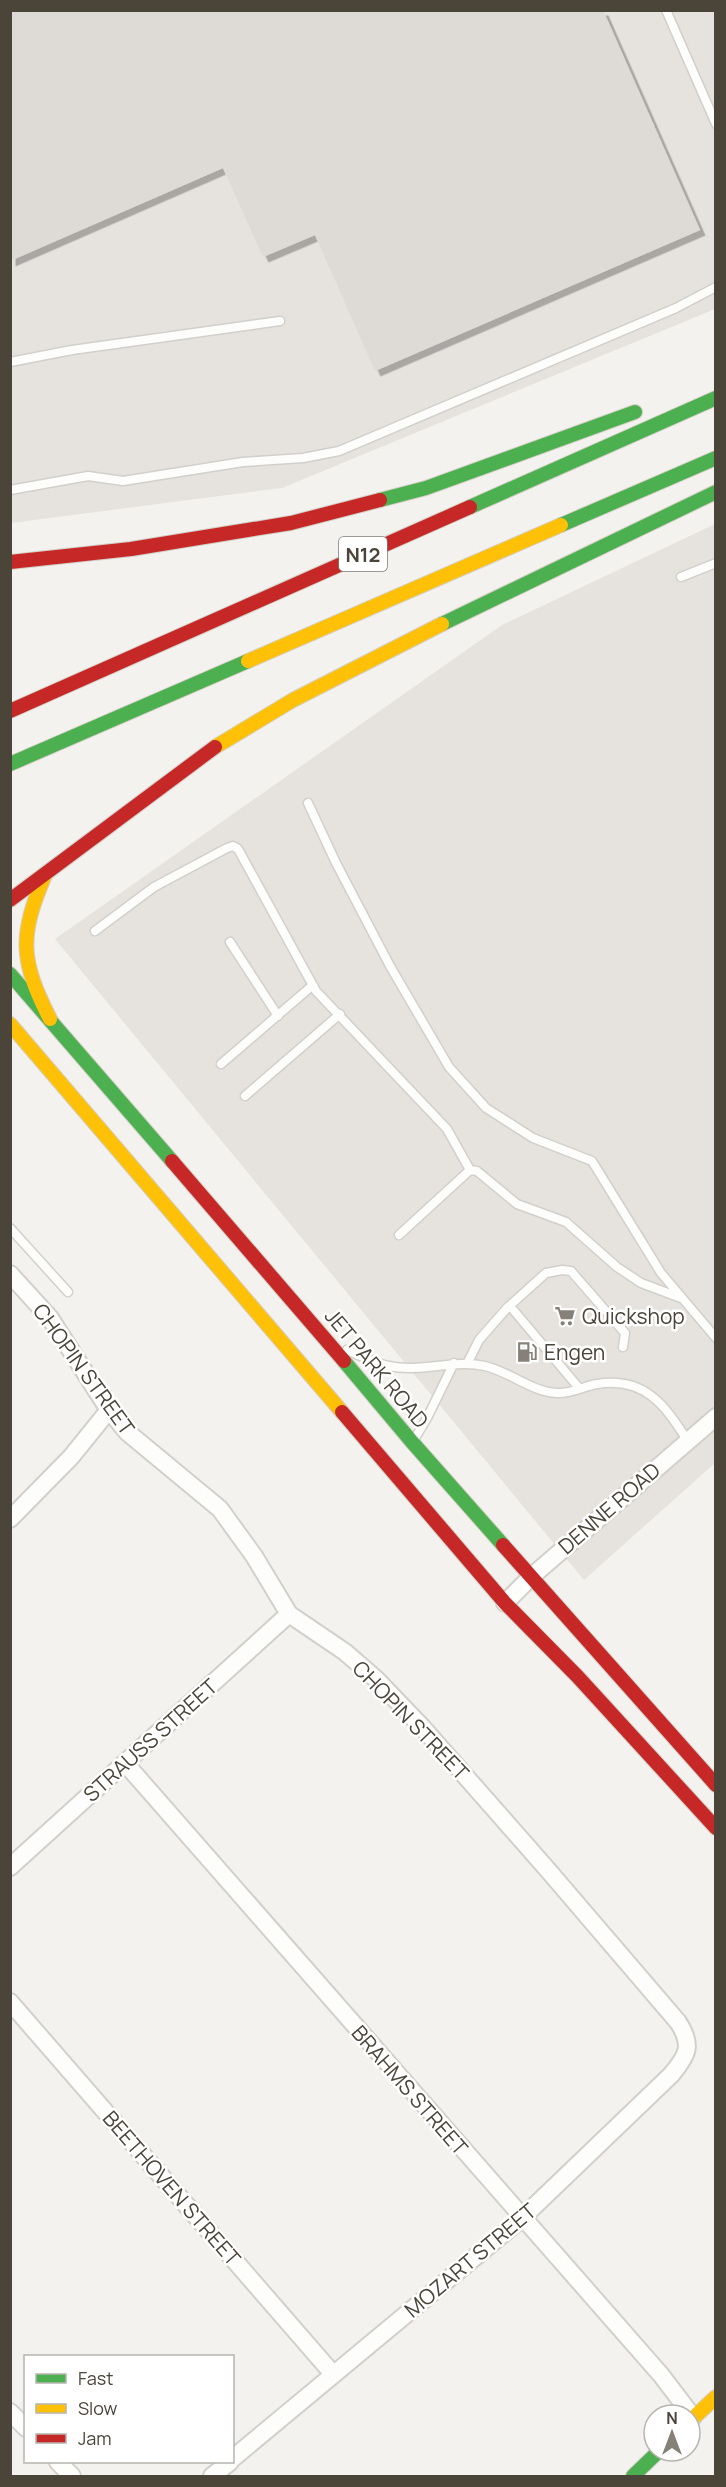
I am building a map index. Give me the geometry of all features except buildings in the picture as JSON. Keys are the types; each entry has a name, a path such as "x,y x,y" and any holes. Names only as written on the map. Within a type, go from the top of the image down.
{"main road":[{"name":"N12","path":"10,711 716,398"},
{"path":"10,562 131,549 291,524 426,488 540,448 643,408"},
{"name":"N12","path":"10,764 716,458"},
{"path":"10,900 208,750 293,700 500,595 716,492"},
{"path":"45,875 31,912 26,939 29,974 50,1019"},
{"name":"JET PARK ROAD","path":"10,974 329,1342 412,1442 716,1785"},
{"path":"10,1024 506,1603 578,1677 716,1828"},
{"path":"702,2410 716,2397"},
{"path":"633,2476 647,2463"}],"street":[{"name":"CHOPIN STREET","path":"10,1274 50,1318 109,1410 127,1432 220,1509 254,1556 289,1614 360,1665 423,1728 678,2022 688,2043"},
{"path":"10,1519 71,1457 109,1410"},
{"name":"DENNE ROAD","path":"506,1603 531,1577 716,1417"},
{"name":"STRAUSS STREET","path":"10,1867 289,1614"},
{"name":"BRAHMS STREET","path":"125,1763 661,2375 681,2403"},
{"name":"BEETHOVEN STREET","path":"10,2002 333,2374"},
{"name":"MOZART STREET","path":"234,2457 522,2218 679,2066 688,2043"},
{"path":"10,2412 24,2426"},
{"path":"59,2463 72,2476"},
{"name":"MOZART STREET","path":"212,2476 227,2463"}],"lane":[{"path":"666,10 716,124"},
{"path":"10,490 88,476 123,481 243,462 303,458 339,451 676,308 716,287"},
{"path":"10,363 72,350 280,321"},
{"path":"681,577 716,563"},
{"path":"308,803 336,863 390,966 449,1067 486,1108 533,1137 592,1161 641,1244 661,1273 716,1338"},
{"path":"95,931 154,887 233,846 238,849 313,986 447,1129 470,1170"},
{"path":"231,942 278,1016"},
{"path":"221,1064 313,986"},
{"path":"245,1096 340,1014"},
{"path":"470,1170 477,1171 518,1204 566,1222 617,1267 641,1283 683,1299"},
{"path":"399,1235 470,1170"},
{"path":"10,1228 68,1292"},
{"path":"467,1364 479,1340 510,1306 546,1273 562,1270 571,1271 625,1334 623,1347"},
{"path":"510,1306 579,1389"},
{"path":"329,1342 365,1359 391,1366 467,1364 496,1370 542,1390 558,1393 607,1382 634,1386 649,1393 667,1409 687,1440"},
{"path":"412,1442 427,1418 454,1363"}],"shaded area":[{"path":"10,11 715,11 715,309 282,488 11,523"},
{"path":"715,524 715,1463 584,1580 55,939 502,625"}],"traffic: fast":[{"path":"470,507 716,398"},
{"path":"380,500 426,488 635,412"},
{"path":"561,525 716,458"},
{"path":"442,624 716,492"},
{"path":"10,764 248,661"},
{"path":"10,974 172,1161"},
{"path":"344,1361 503,1545"},
{"path":"633,2476 647,2463"}],"traffic: slow":[{"path":"248,661 561,525"},
{"path":"215,747 293,700 442,624"},
{"path":"45,875 31,915 26,948 33,980 50,1019"},
{"path":"10,1024 342,1412"},
{"path":"702,2410 716,2397"}],"traffic: jam":[{"path":"10,562 131,549 291,523 380,500"},
{"path":"10,711 470,507"},
{"path":"10,900 215,747"},
{"path":"172,1161 344,1361"},
{"path":"342,1412 505,1603 578,1677 716,1828"},
{"path":"503,1545 716,1785"}],"place":[{"name":"Quickshop","path":"565,1316"},
{"name":"Engen","path":"527,1352"}]}
